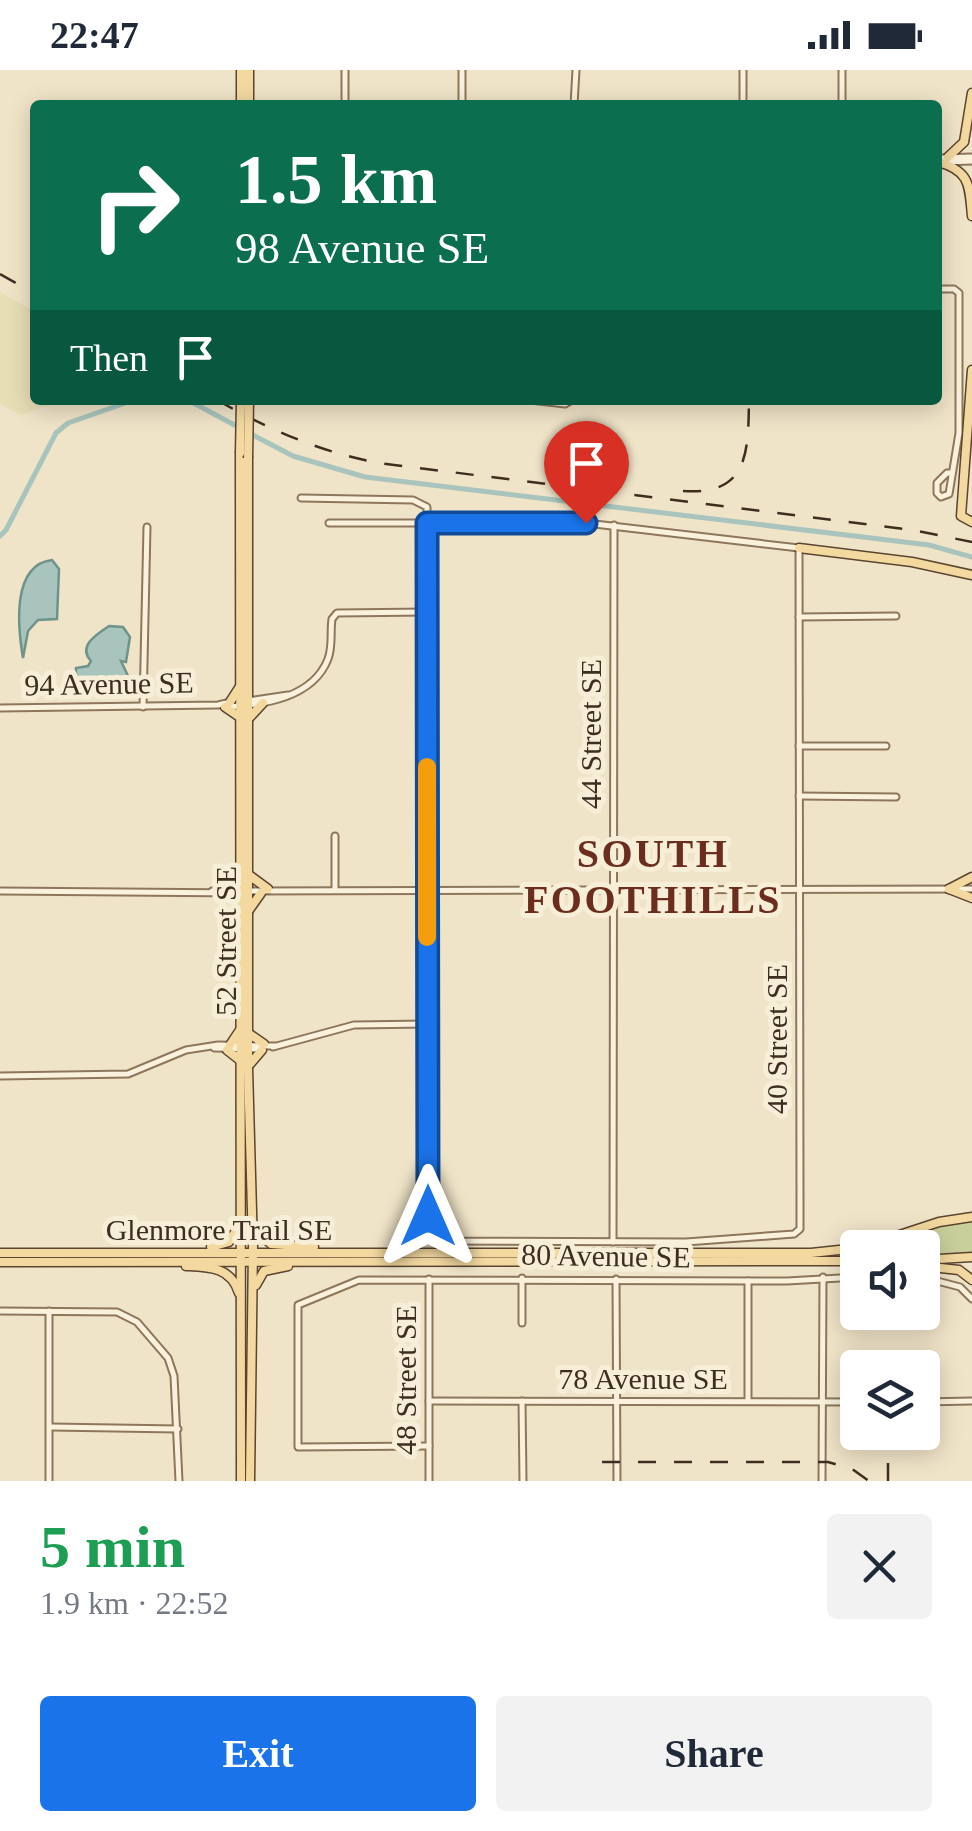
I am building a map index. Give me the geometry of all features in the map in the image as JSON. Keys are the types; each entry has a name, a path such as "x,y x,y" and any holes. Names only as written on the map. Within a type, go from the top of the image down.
{"main road":[{"path":"241,70 241,100"},
{"path":"249,70 249,100"},
{"path":"942,158 964,142 972,93"},
{"path":"942,161 965,176 972,216"},
{"path":"972,370 962,502 962,516 972,522"},
{"name":"52 Street SE","path":"241,405 245,720 244,873 239,893 245,1030"},
{"name":"52 Street SE","path":"245,703 241,684 244,456 249,405"},
{"path":"799,548 912,562 972,575"},
{"path":"241,684 224,705 245,720 263,703"},
{"path":"239,893 244,873 264,891 248,914"},
{"path":"949,889 972,877"},
{"path":"949,889 972,898"},
{"name":"52 Street SE","path":"239,893 248,914 242,1220 252,1314 250,1481"},
{"path":"245,1030 263,1047 245,1064 228,1047 245,1030"},
{"name":"52 Street SE","path":"241,1481 242,1305 252,1226 245,1064"},
{"path":"242,1195 247,1257"},
{"path":"939,1222 972,1208"},
{"name":"Glenmore Trail SE","path":"914,1230 972,1216"},
{"path":"125,1252 217,1247 234,1238 242,1220"},
{"path":"252,1226 271,1244 373,1252"},
{"name":"Glenmore Trail SE","path":"0,1262 187,1261 348,1252 840,1250"},
{"name":"Glenmore Trail SE","path":"0,1252 125,1252 357,1261 840,1261"},
{"path":"940,1261 972,1259"},
{"path":"147,1261 219,1269 235,1281 242,1305"},
{"path":"252,1314 257,1282 264,1271 357,1261"},
{"path":"940,1266 959,1270 972,1280"}],"street":[{"path":"345,70 345,100"},
{"path":"462,70 462,100"},
{"path":"574,100 576,70"},
{"path":"742,100 743,70"},
{"path":"842,70 842,100"},
{"path":"942,160 972,159"},
{"path":"942,289 954,289 958,294 959,434 949,494 941,497 937,484 952,473"},
{"path":"301,498 414,500 427,508 430,1239 483,1243 614,1242"},
{"path":"329,522 614,526 799,548"},
{"path":"143,707 147,526"},
{"name":"44 Street SE","path":"614,526 614,1242"},
{"name":"40 Street SE","path":"614,1242 712,1242 788,1236 800,1230 799,548"},
{"name":"94 Avenue SE","path":"245,703 263,703 302,690 322,672 330,650 332,619 338,614 427,612"},
{"path":"799,616 896,616"},
{"name":"94 Avenue SE","path":"0,708 224,705 288,695"},
{"path":"799,746 886,746"},
{"path":"799,796 882,796 895,796 882,796"},
{"path":"334,889 335,836"},
{"path":"0,891 972,889"},
{"path":"0,1076 128,1074 186,1050 275,1046 354,1025 427,1024"},
{"name":"80 Avenue SE","path":"429,1446 298,1447 298,1305 358,1280 748,1281 840,1276"},
{"path":"822,1277 822,1481"},
{"name":"48 Street SE","path":"429,1278 429,1481"},
{"path":"522,1278 522,1323"},
{"path":"616,1278 617,1481"},
{"path":"748,1281 748,1401"},
{"path":"940,1282 960,1288 972,1299"},
{"path":"0,1311 116,1312 138,1322 172,1366 178,1481"},
{"path":"49,1311 49,1481"},
{"name":"78 Avenue SE","path":"429,1401 840,1402"},
{"path":"522,1402 522,1481"},
{"path":"940,1402 972,1402"},
{"path":"49,1427 178,1429"}],"shaded area":[{"path":"0,292 30,309 30,405 49,405 21,415 0,404"}],"green space":[{"path":"972,1220 972,1255 940,1256 940,1230 927,1230"}],"water":[{"path":"52,560 59,569 57,619 38,620 28,631 23,658 19,615 23,585 39,564"},
{"path":"109,626 123,627 130,637 126,662 121,661 129,678 125,687 119,689 87,688 76,682 76,668 88,666 91,661 87,645"}],"waterway":[{"path":"0,536 56,433 68,423 120,405"},
{"path":"197,405 240,428"},
{"path":"249,433 293,456 365,477 929,545 972,557"}],"railway":[{"path":"0,274 30,291"},
{"path":"226,405 296,439 379,463 913,530 972,542"},
{"path":"683,491 705,491 733,478 745,452 749,405"},
{"path":"887,1334 887,1350"},
{"path":"888,1450 888,1481"},
{"path":"602,1462 828,1462 852,1469 869,1481"}],"slow traffic":[{"path":"427,767 427,937"}],"district":[{"name":"SOUTH FOOTHILLS","path":"653,876"}],"route":[{"path":"428,1216 427,523 586,523"}]}
